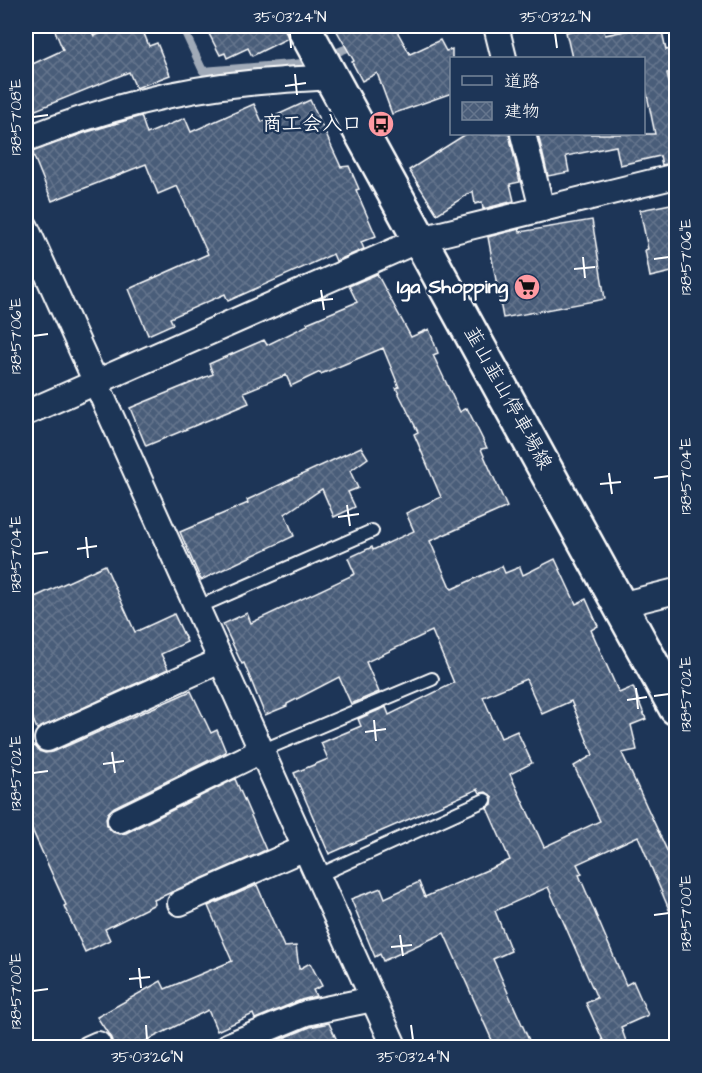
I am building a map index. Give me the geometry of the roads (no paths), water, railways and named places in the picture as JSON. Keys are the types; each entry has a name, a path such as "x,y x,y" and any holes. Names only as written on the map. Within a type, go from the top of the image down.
{"main road":[{"name":"韮山韮山停車場線","path":"303,26 676,708"}],"street":[{"path":"496,26 504,57"},
{"path":"26,139 92,116 165,97 248,83 332,76"},
{"path":"523,135 542,209"},
{"path":"26,413 421,239 676,176"},
{"path":"26,227 395,1047"},
{"path":"620,605 676,591"},
{"path":"47,739 220,660"},
{"path":"120,820 261,751"},
{"path":"180,903 305,848"},
{"path":"229,1045 306,1013 373,999"}],"lane":[{"path":"196,608 372,531"},
{"path":"261,751 432,679"},
{"path":"317,876 484,800"}],"waterway":[{"path":"182,26 203,71 303,63 313,60"},
{"path":"328,56 355,45"}],"place":[{"name":"商工会入口","path":"381,124"},
{"name":"Iga Shopping","path":"527,287"}]}
